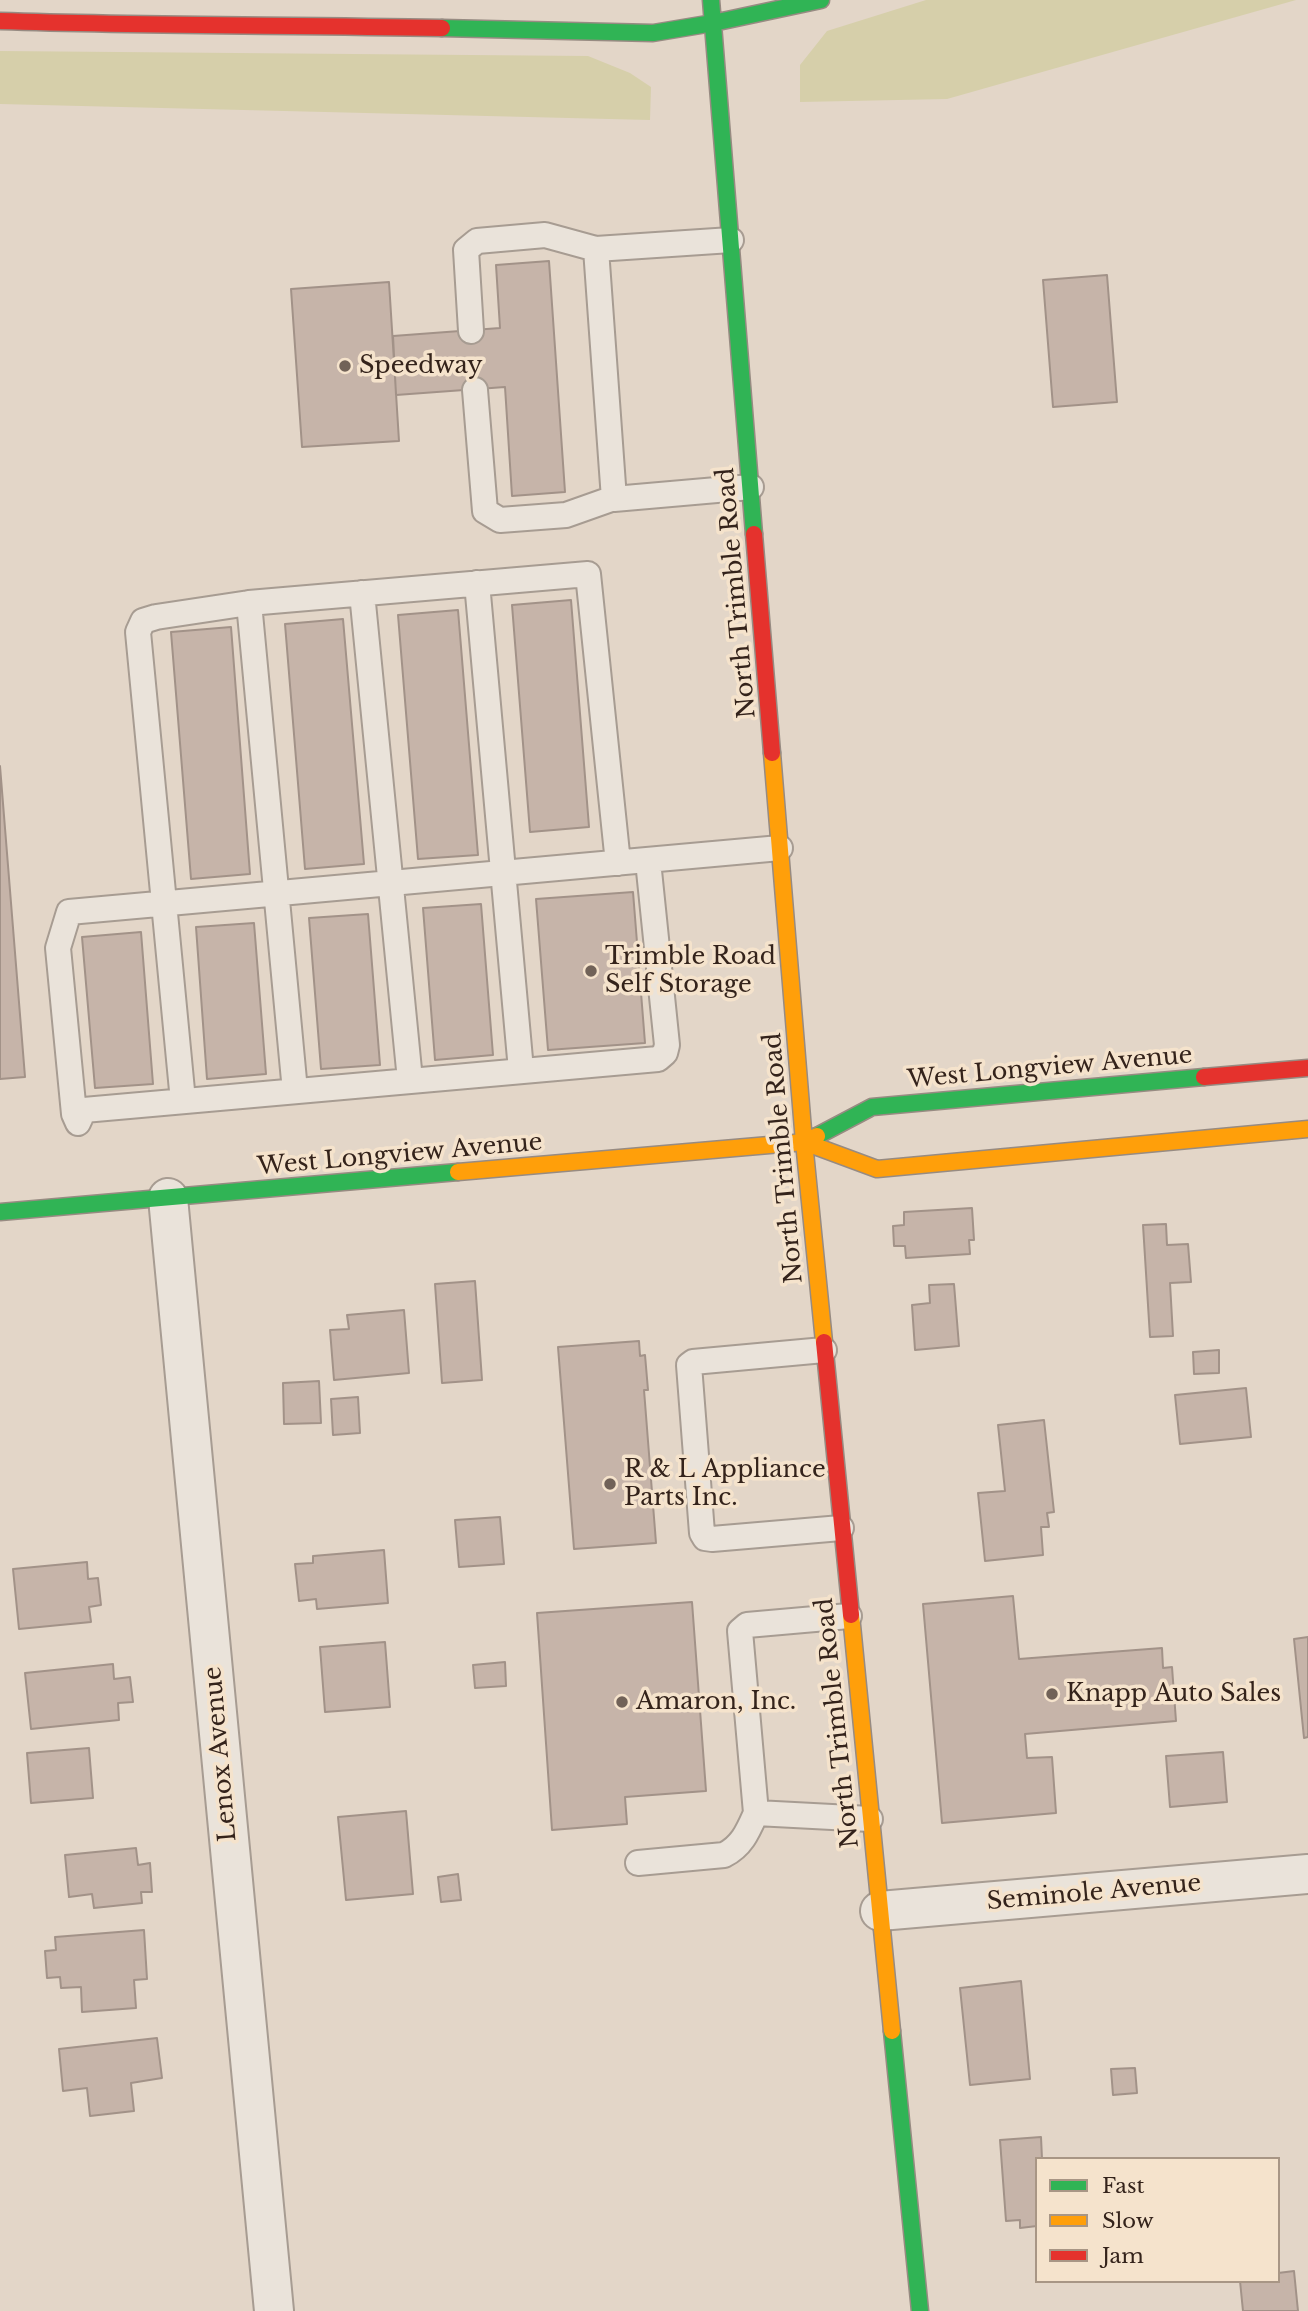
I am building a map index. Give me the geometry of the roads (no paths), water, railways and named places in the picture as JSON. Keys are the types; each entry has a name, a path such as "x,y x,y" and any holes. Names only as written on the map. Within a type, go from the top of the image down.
{"main road":[{"name":"North Trimble Road","path":"711,0 804,1142 919,2311"},
{"path":"0,21 653,33 821,0"},
{"name":"West Longview Avenue","path":"0,1212 804,1142 872,1107 1308,1068"},
{"name":"West Longview Avenue","path":"804,1142 877,1169 1308,1129"}],"street":[{"name":"Lenox Avenue","path":"168,1198 274,2311"},
{"name":"Seminole Avenue","path":"880,1912 1308,1874"}],"lane":[{"path":"471,331 466,250 477,241 545,235 596,249 731,240"},
{"path":"596,249 614,498"},
{"path":"475,390 485,511 500,520 566,515 614,498 751,487"},
{"path":"183,1101 138,632 143,621 249,603 588,574 618,863"},
{"path":"477,583 521,1070"},
{"path":"362,593 410,1080"},
{"path":"249,603 295,1091"},
{"path":"648,861 667,1045 658,1059 84,1110 78,1123 74,1114 58,948 69,912 780,848"},
{"path":"824,1350 693,1362 689,1365 702,1533 705,1538 712,1539 841,1528"},
{"path":"638,1863 724,1855 745,1838 756,1813 740,1631 747,1625 849,1616"},
{"path":"756,1813 870,1819"}],"place":[{"name":"Speedway","path":"345,366"},
{"name":"Trimble Road Self Storage","path":"591,971"},
{"name":"R & L Appliance Parts Inc.","path":"610,1484"},
{"name":"Knapp Auto Sales","path":"1052,1694"},
{"name":"Amaron, Inc.","path":"622,1702"}]}
